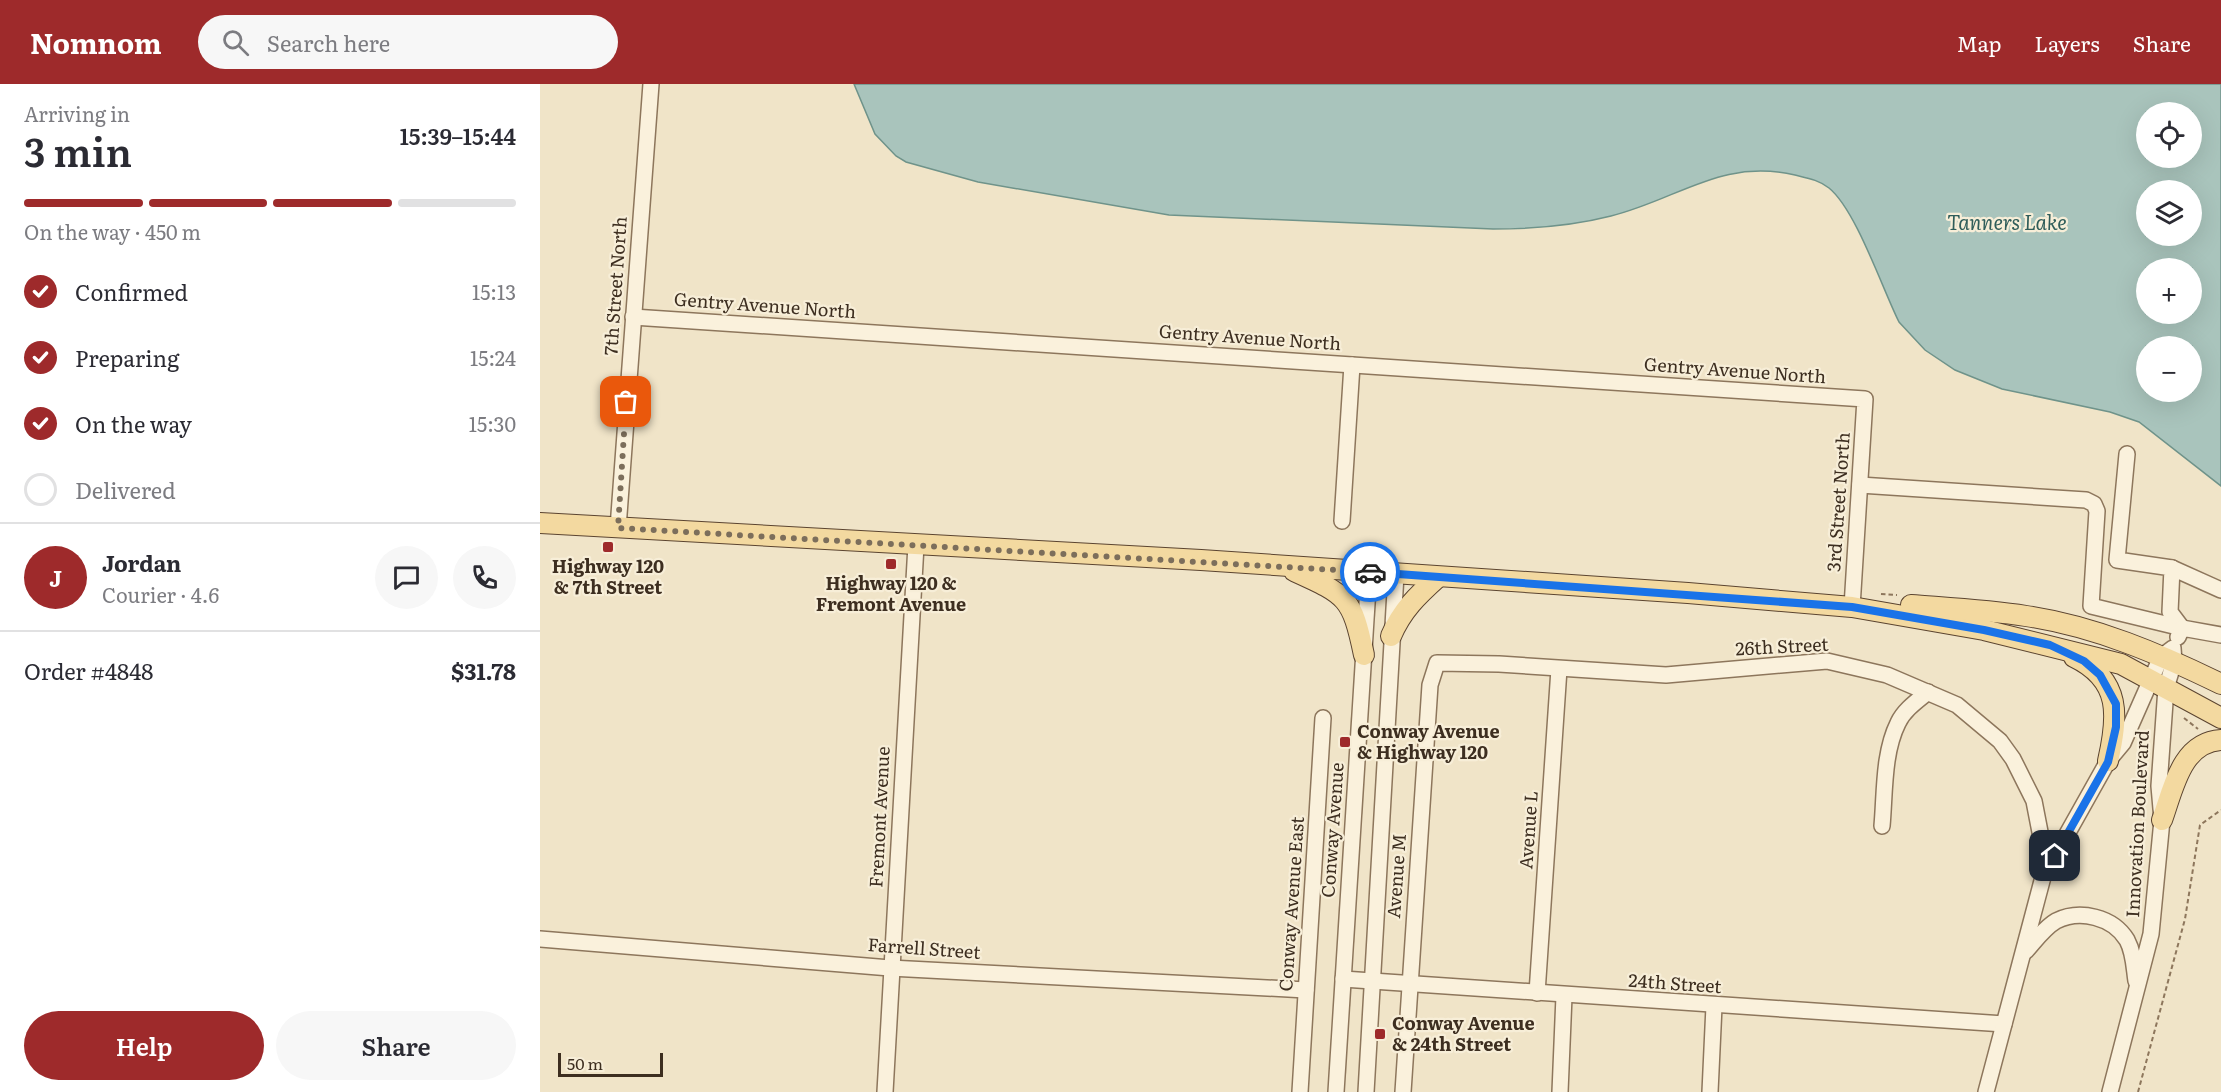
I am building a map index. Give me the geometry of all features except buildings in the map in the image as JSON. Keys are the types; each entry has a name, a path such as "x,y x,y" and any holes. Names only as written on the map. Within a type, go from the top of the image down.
{"main road":[{"path":"540,523 1284,566 1852,607 1984,630 2121,664 2221,718"},
{"path":"1284,566 1334,589 1344,597 1355,617 1364,655"},
{"path":"1391,636 1400,616 1412,601 1438,577"},
{"path":"1852,607 1887,603 2027,616 2089,631 2169,656 2221,684"},
{"path":"2050,645 2084,661 2100,675 2116,704 2116,727 2108,762"},
{"path":"2162,820 2175,779 2186,760 2199,748 2221,740"}],"street":[{"name":"7th Street North","path":"618,528 651,84"},
{"name":"Gentry Avenue North","path":"633,317 1865,399"},
{"path":"1342,521 1352,365"},
{"name":"3rd Street North","path":"1852,607 1865,399"},
{"path":"2127,454 2117,560 2172,568 2221,590"},
{"path":"1860,485 2086,500 2094,504 2097,511 2091,606 2221,635"},
{"name":"Fremont Avenue","path":"885,1092 890,968 916,545"},
{"path":"2172,568 2170,612 2182,628"},
{"name":"Conway Avenue","path":"1336,1092 1369,572"},
{"path":"1366,1092 1396,574"},
{"name":"Innovation Boulevard","path":"1986,1092 2043,877 2108,762 2123,743 2158,684 2182,628"},
{"name":"26th Street","path":"1437,663 1499,664 1666,675 1827,661 1887,675 1957,705 1980,723 2013,759 2034,801 2040,832 2043,877"},
{"name":"Avenue M","path":"1403,1092 1430,685 1437,663"},
{"name":"Avenue L","path":"1538,993 1559,669"},
{"name":"Innovation Boulevard","path":"2110,1092 2151,934 2162,820 2158,684"},
{"path":"1882,826 1888,758 1898,723 1908,710 1928,692"},
{"name":"Conway Avenue East","path":"1300,1092 1323,718"},
{"path":"2023,954 2054,922 2069,916 2098,917 2126,939 2132,953 2137,990"},
{"name":"Farrell Street","path":"540,939 890,968 1306,990"},
{"name":"24th Street","path":"1343,979 1564,996 2004,1024"},
{"path":"1560,1092 1564,996"},
{"path":"1710,1092 1714,1006"}],"path":[{"path":"2184,711 2184,720 2200,730"},
{"path":"2138,1092 2186,919 2200,825 2221,810"}],"water":[{"name":"Tanners Lake","path":"854,84 2221,84 2221,486 2139,422 2110,412 2002,389 1955,370 1925,350 1899,322 1868,250 1849,213 1829,188 1808,178 1769,171 1745,172 1722,176 1611,216 1567,225 1493,229 1169,215 978,182 906,162 896,156 875,134"}],"way so far":[{"path":"626,402 618,528 1201,560 1370,572"}],"place":[{"name":"Highway 120 & 7th Street","path":"608,547"},
{"name":"Highway 120 & Fremont Avenue","path":"891,564"},
{"name":"Conway Avenue & Highway 120","path":"1345,742"},
{"name":"Conway Avenue & 24th Street","path":"1380,1034"}],"route":[{"path":"1370,572 1688,593 1852,607 1984,630 2050,645 2084,661 2100,675 2116,704 2116,727 2108,762 2055,856"}]}
